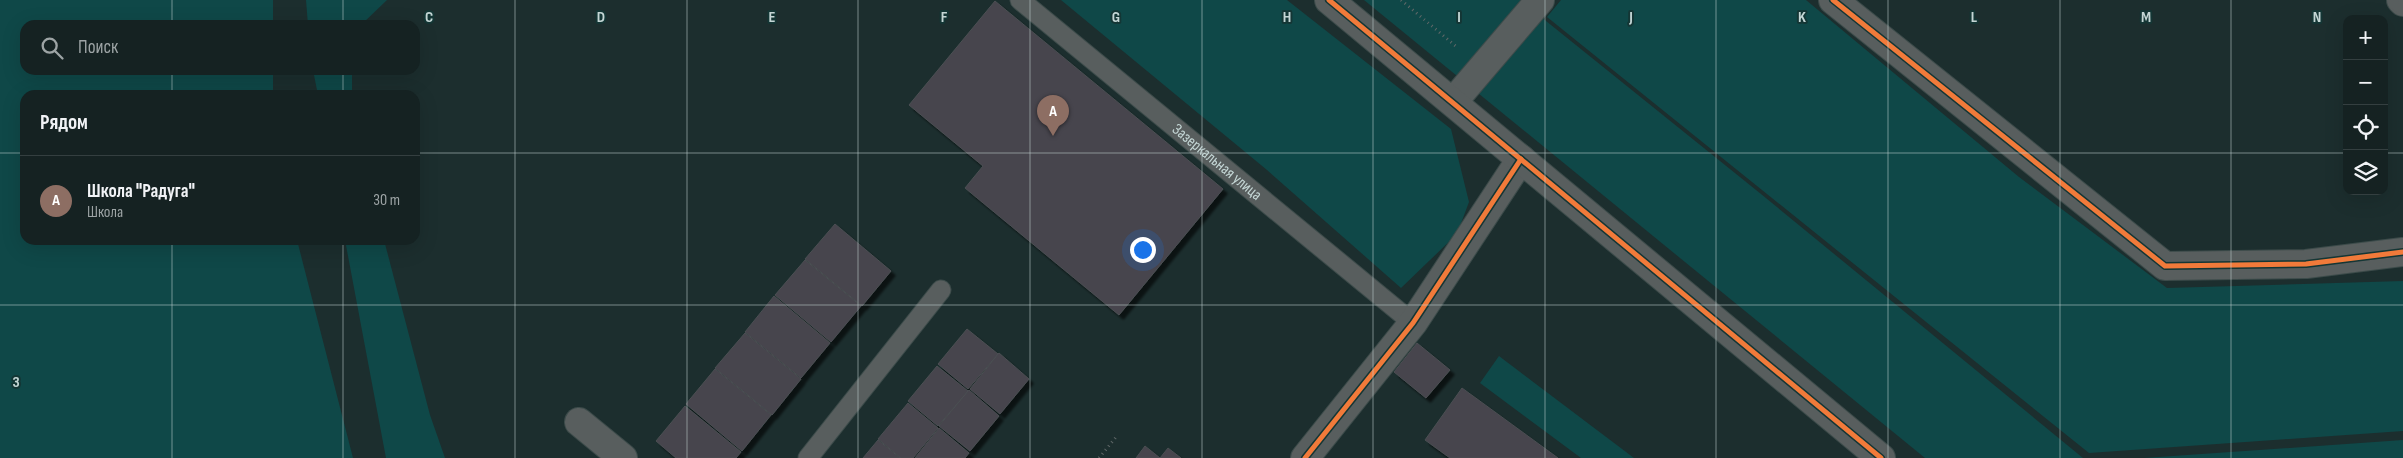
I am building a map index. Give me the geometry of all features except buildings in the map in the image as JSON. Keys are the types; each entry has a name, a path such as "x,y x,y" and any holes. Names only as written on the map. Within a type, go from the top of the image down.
{"street":[{"path":"1330,0 1881,458"},
{"path":"1453,102 1540,0"},
{"path":"1833,0 2165,266 2306,264 2403,252"},
{"path":"1305,458 1413,323 1521,159"},
{"path":"580,422 623,458"}],"lane":[{"name":"Зазеркальная улица","path":"1020,0 1413,323"},
{"path":"808,458 941,290"}],"path":[{"path":"1401,0 1482,68"},
{"path":"1099,458 1117,436"}],"shaded area":[{"path":"0,0 273,0 273,20 20,20 20,75 273,75 273,90 20,90 20,245 298,245 353,458 0,458"},
{"path":"306,0 387,0 366,20 308,20"},
{"path":"1061,0 1287,0 1451,129 1469,202 1457,234 1401,288 1267,170"},
{"path":"1364,0 1520,0 1761,194 2083,458 1925,458"},
{"path":"1561,0 1806,0 2019,177 2167,288 2403,281 2403,431 2089,453 1547,17"},
{"path":"314,75 352,75 352,90 317,90"},
{"path":"346,245 385,245 430,415 445,458 386,458"},
{"path":"1499,356 1634,458 1581,458 1480,383"},
{"path":"2403,440 2403,458 2144,458"}],"cycle path":[{"path":"1329,0 1881,458"},
{"path":"1833,0 2165,266 2306,264 2403,252"},
{"path":"1305,458 1413,323 1521,159"}],"place":[{"name":"Школа \"Радуга\"","path":"1053,136"}]}
